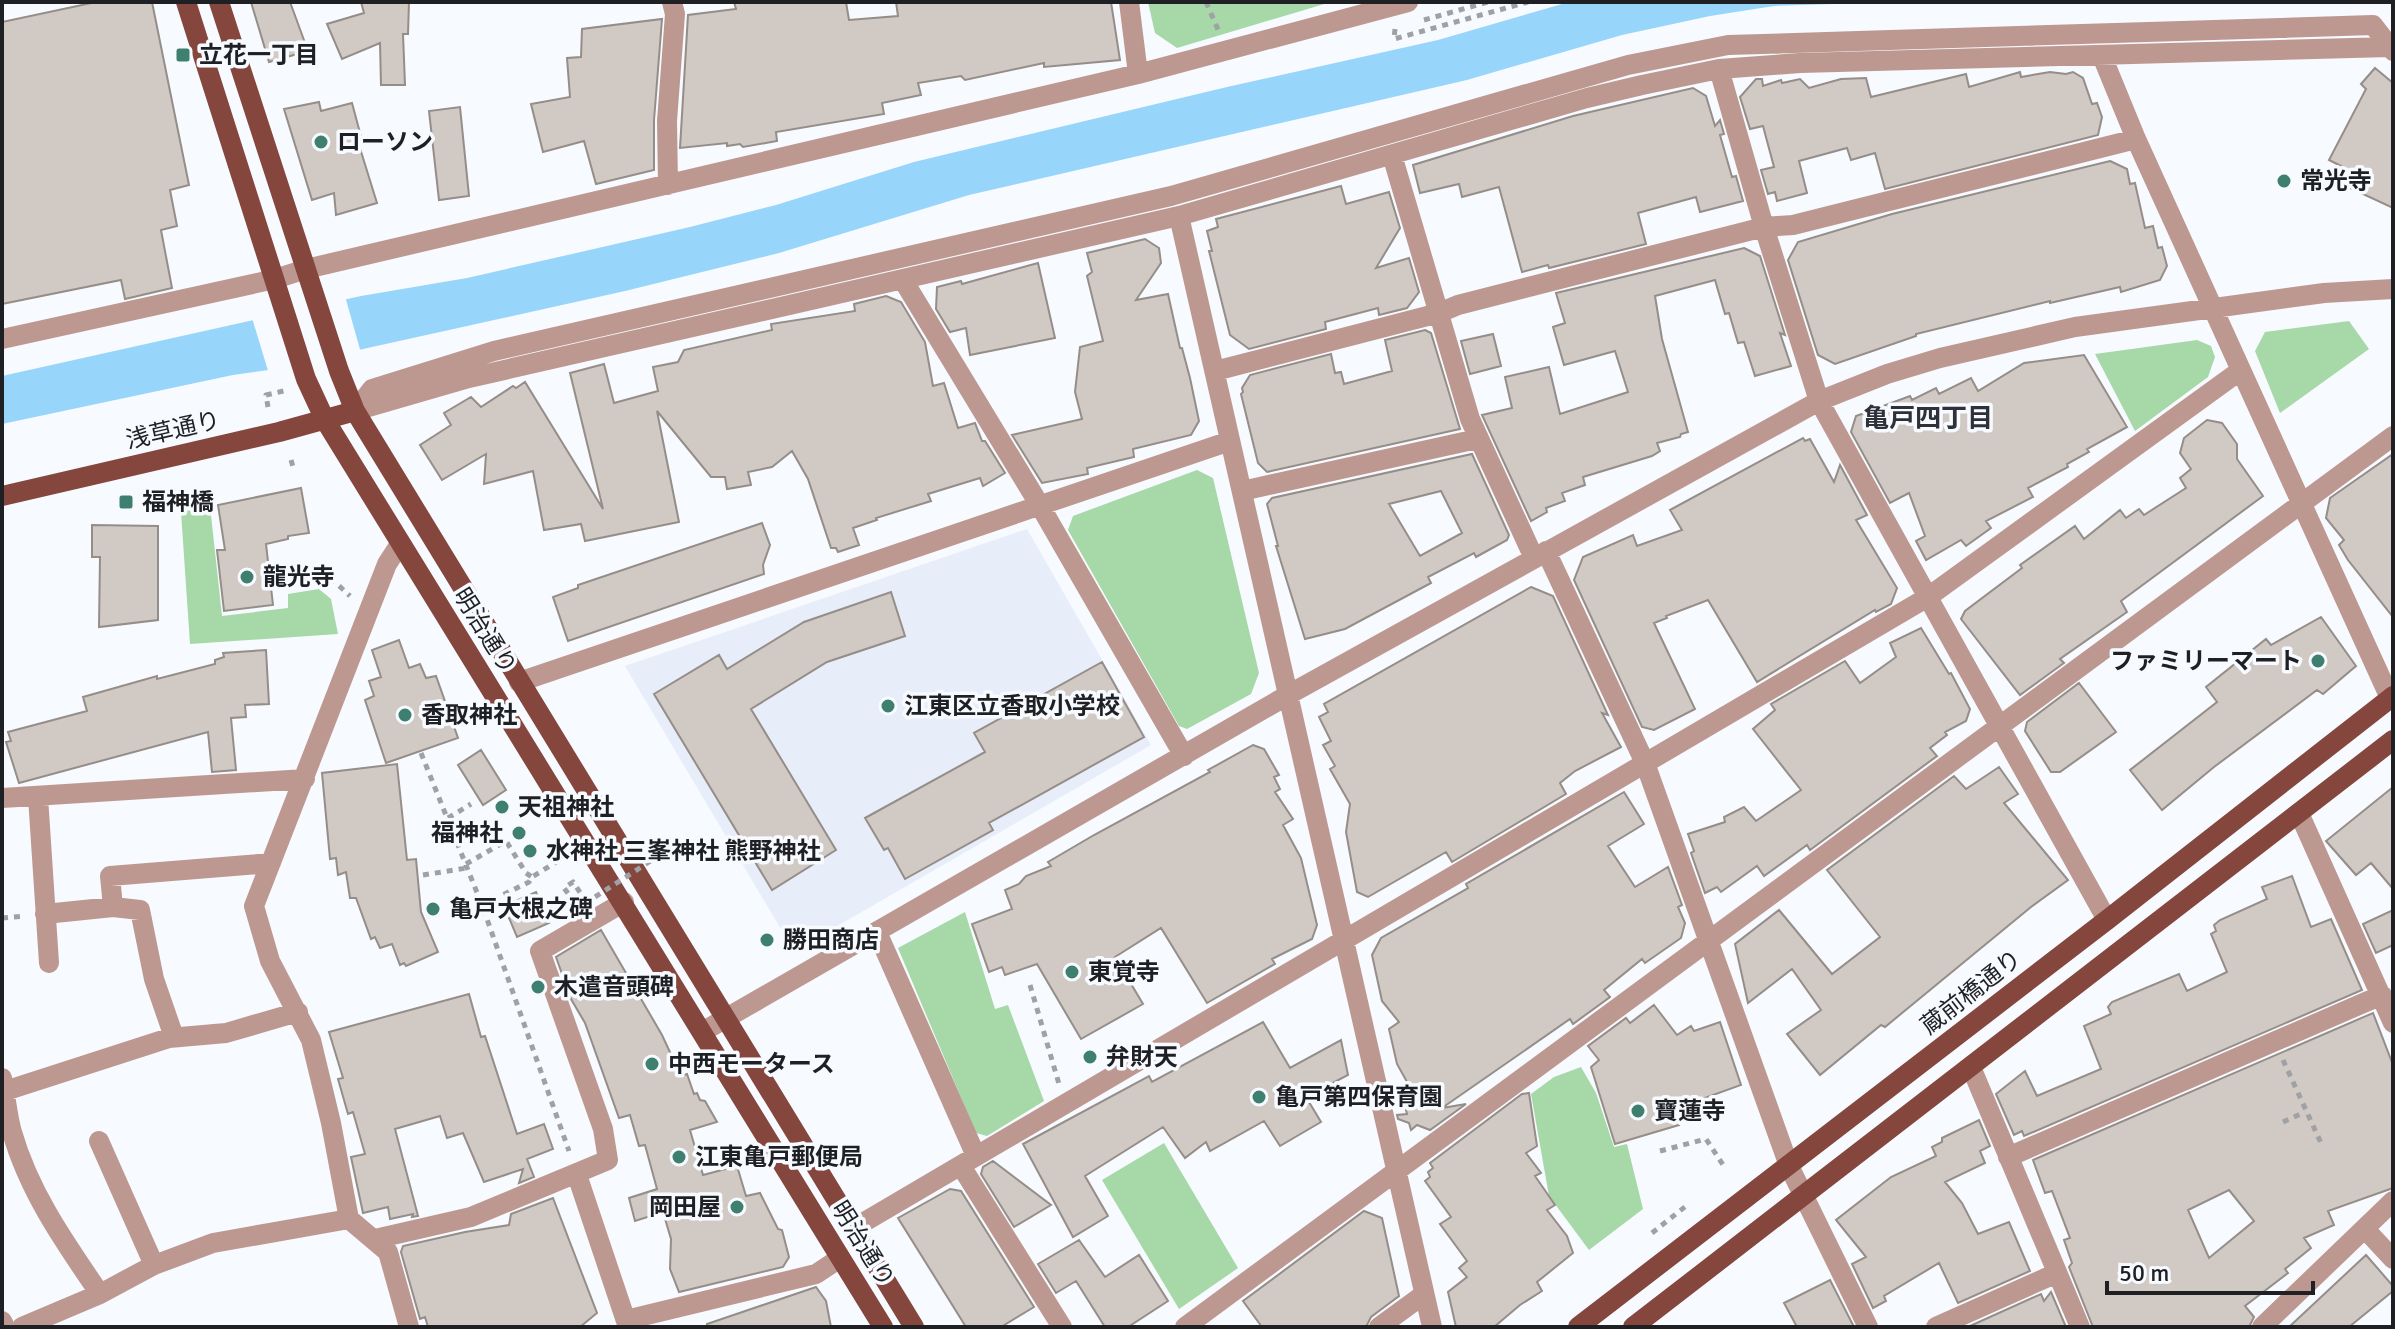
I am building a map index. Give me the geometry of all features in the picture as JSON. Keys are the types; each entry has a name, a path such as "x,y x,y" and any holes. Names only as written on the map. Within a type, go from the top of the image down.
{"main road":[{"name":"明治通り","path":"186,2 277,286 301,384 624,902 883,1327"},
{"name":"明治通り","path":"219,2 352,403 914,1327"},
{"name":"浅草通り","path":"2,496 325,420 352,403"},
{"name":"蔵前橋通り","path":"1578,1327 2392,697"},
{"path":"1633,1327 2393,740"}],"street":[{"path":"668,185 667,121 675,14 672,2"},
{"path":"1129,2 1138,74"},
{"path":"2,339 277,286 668,185 1138,74 1408,2"},
{"path":"352,403 372,389 494,351 1171,196 1628,65 1728,45 2373,25 2392,47"},
{"path":"352,403 1179,216 1587,98 1719,69 1800,63 2392,47"},
{"path":"2102,56 2136,139 2392,697"},
{"path":"1719,69 1764,227 1819,401 2107,920"},
{"path":"1215,371 1764,227 1793,225 2136,139"},
{"path":"1392,155 1477,439 1540,555 1645,763 1789,1166 1868,1327"},
{"path":"1179,216 1432,1327"},
{"path":"903,280 1039,504 1184,756"},
{"path":"702,1032 1288,695 1819,401 1887,374 2004,342 2075,327 2324,293 2393,289"},
{"path":"854,1228 1928,597 2241,370"},
{"path":"1185,1327 2393,436"},
{"path":"1242,491 1477,439"},
{"path":"519,682 1230,441"},
{"path":"400,544 387,564 254,906 270,961 311,1040 349,1219 388,1252 409,1327"},
{"path":"2,798 305,779"},
{"path":"38,797 49,963"},
{"path":"2299,813 2393,1023"},
{"path":"113,907 110,876 271,863"},
{"path":"375,1239 471,1217 608,1160 603,1129 540,951 624,902"},
{"path":"45,914 113,907 140,910 154,979 174,1037"},
{"path":"877,932 968,1161 1062,1327"},
{"path":"2008,1157 2382,995"},
{"path":"100,1294 38,1197 12,1132 4,1084 174,1037 226,1033 298,1012"},
{"path":"1971,1067 2080,1327"},
{"path":"99,1141 154,1265"},
{"path":"577,1175 627,1323 816,1274 840,1258"},
{"path":"2262,1327 2393,1201"},
{"path":"22,1327 100,1294 154,1265 213,1243 349,1219"},
{"path":"2365,1229 2393,1259"},
{"path":"1936,1327 2057,1273"},
{"path":"1379,1327 1423,1295"},
{"path":"2,1321 5,1327"}],"path":[{"path":"1206,2 1220,37"},
{"path":"1420,22 1488,2"},
{"path":"1407,25 1393,29 1394,39 1528,2"},
{"path":"268,407 266,395 301,384"},
{"path":"291,460 294,470"},
{"path":"286,573 321,569 368,613"},
{"path":"421,753 482,905 577,1175"},
{"path":"448,818 471,804"},
{"path":"423,875 467,866 506,841 526,873 532,877"},
{"path":"482,905 529,882 566,856"},
{"path":"586,901 573,882 564,888 578,908 653,862"},
{"path":"1030,985 1065,1104"},
{"path":"2275,1040 2321,1143"},
{"path":"2283,1122 2305,1112"},
{"path":"1660,1151 1706,1139 1725,1168"},
{"path":"1652,1233 1686,1206"}],"shaded area":[{"name":"江東区立香取小学校","path":"1027,529 1151,745 794,951 625,666"}],"green space":[{"path":"1148,2 1331,2 1177,48 1155,33"},
{"path":"2349,321 2369,349 2280,413 2255,351 2265,332"},
{"path":"2197,340 2211,346 2215,357 2208,377 2135,431 2095,354"},
{"path":"1197,470 1213,478 1259,673 1251,694 1187,729 1179,726 1068,530 1073,516"},
{"path":"210,506 222,616 288,608 288,594 319,589 331,599 338,634 190,644 181,512"},
{"path":"965,912 995,1009 1008,1005 1044,1101 987,1136 976,1133 898,948"},
{"path":"1581,1067 1596,1093 1614,1147 1627,1144 1643,1209 1589,1250 1549,1196 1531,1094 1554,1077"},
{"path":"1164,1143 1238,1268 1179,1309 1102,1180"}],"water":[{"path":"1569,2 1898,2 1774,6 1622,35 1467,80 969,195 779,253 625,291 268,370 2,424 2,376 361,296 467,278 690,227 776,205 914,162 1438,40"}],"pier":[{"path":"345,296 361,353 269,374 252,318"}],"building":[{"path":"96,2 152,2 189,185 170,190 177,226 161,230 172,288 125,299 121,280 2,304 2,22"},
{"path":"251,2 290,2 308,51 269,62"},
{"path":"361,2 409,2 408,34 403,34 405,85 381,85 380,43 342,59 327,24 364,13"},
{"path":"734,2 846,2 849,20 898,16 896,2 1111,2 1120,60 1044,67 1044,63 965,80 961,76 918,83 921,95 882,103 884,114 776,132 777,141 743,147 740,144 727,146 727,143 680,148 688,15 736,9"},
{"path":"662,19 654,120 654,170 596,184 584,141 543,152 531,104 570,97 567,58 581,57 582,29"},
{"path":"2375,68 2393,83 2393,208 2335,181 2343,167 2329,160 2366,89 2361,84"},
{"path":"2020,72 2021,77 2073,72 2083,78 2092,104 2097,103 2102,117 2098,135 1885,189 1875,153 1851,160 1847,148 1799,161 1807,193 1777,201 1775,192 1768,194 1761,170 1774,167 1763,126 1750,129 1740,97 1756,79 1762,79 1763,86 1781,80 1782,83 1800,79 1809,88 1841,79 1866,78 1871,97 1966,74 1969,87"},
{"path":"1693,88 1706,96 1715,126 1720,120 1724,134 1720,135 1732,177 1736,176 1743,201 1700,212 1696,197 1638,213 1646,244 1522,272 1499,187 1462,197 1459,184 1420,193 1413,165 1573,116"},
{"path":"319,102 321,111 352,103 363,144 359,145 377,203 336,215 334,193 312,200 284,109"},
{"path":"460,107 469,196 439,200 429,111"},
{"path":"2110,161 2127,169 2130,184 2135,183 2145,228 2153,226 2158,248 2162,247 2167,266 2160,280 2121,292 2120,287 2050,301 1916,334 1835,364 1818,355 1788,260 1798,242 1892,214"},
{"path":"1341,186 1346,204 1389,192 1400,228 1376,268 1409,258 1419,292 1407,308 1379,315 1378,308 1325,322 1326,329 1249,349 1230,335 1207,231 1218,227 1216,219"},
{"path":"1145,239 1159,248 1161,263 1136,300 1168,294 1199,421 1191,435 1133,449 1134,457 1087,468 1088,474 1042,483 1012,435 1082,419 1075,392 1080,347 1103,341 1087,276 1092,272 1087,253"},
{"path":"1744,248 1760,256 1785,335 1780,333 1791,366 1755,376 1744,342 1738,343 1729,313 1725,314 1715,280 1655,296 1662,339 1688,432 1657,443 1660,451 1652,456 1583,477 1585,485 1562,493 1565,501 1546,508 1547,512 1531,521 1482,415 1512,408 1505,377 1549,367 1560,414 1628,392 1615,351 1564,365 1553,327 1565,323 1556,293"},
{"path":"1038,263 1055,338 970,355 966,328 950,332 936,309 937,287 961,281 962,284"},
{"path":"886,296 901,302 925,342 933,386 944,383 958,428 975,423 982,441 985,441 1005,473 983,486 980,478 928,494 931,501 853,528 859,545 838,552 836,548 831,548 808,479 792,451 772,467 748,472 751,485 727,489 725,477 711,477 657,411 679,522 585,541 581,524 544,530 533,471 484,484 486,454 442,480 420,445 451,425 444,413 471,397 481,407 513,386 516,388 525,382 603,509 570,373 604,364 614,403 658,391 653,367 678,362 684,350 772,330 771,324 855,311 854,304"},
{"path":"1425,330 1431,333 1460,429 1267,472 1258,463 1241,394 1250,375 1331,354 1335,373 1341,372 1344,384 1392,371 1385,340"},
{"path":"1493,334 1501,366 1470,374 1461,341"},
{"path":"2084,355 2127,427 2087,449 2089,452 2067,464 2068,467 2028,488 2033,497 1986,521 1991,528 1966,546 1961,540 1926,560 1916,541 1925,536 1909,493 1890,503 1851,432 1856,416 1910,396 1912,400 1936,388 1939,394 1971,378 1978,391 2024,363"},
{"path":"2207,420 2222,423 2237,444 2237,459 2263,496 2121,601 2127,612 2060,659 2064,663 2020,695 1961,619 1965,611 2022,568 2020,565 2075,526 2084,539 2120,510 2126,518 2139,509 2144,515 2186,488 2180,478 2191,469 2180,453 2184,438"},
{"path":"1803,438 1805,441 1810,439 1834,482 1840,465 1867,515 1856,520 1897,588 1891,604 1875,610 1757,682 1708,600 1666,616 1654,623 1695,709 1654,730 1642,727 1574,580 1583,557 1633,535 1637,546 1682,530 1670,510"},
{"path":"1472,454 1509,535 1507,540 1476,557 1474,553 1428,577 1431,583 1345,629 1305,639 1276,546 1267,504 1272,498","holes":["1441,491 1462,533 1420,556 1389,504"]},
{"path":"2393,454 2393,617 2348,560 2339,545 2344,540 2326,518 2330,498"},
{"path":"301,488 309,533 266,544 273,605 224,611 217,550 225,550 218,505"},
{"path":"762,523 770,545 763,565 764,574 568,641 553,597 578,588 578,585"},
{"path":"92,525 158,526 158,620 99,627 100,557 92,557"},
{"path":"1531,587 1553,596 1608,715 1602,713 1621,747 1575,771 1560,783 1566,794 1452,862 1446,852 1368,897 1357,892 1346,832 1350,804 1330,769 1335,766 1323,745 1331,741 1319,717 1328,712 1324,704"},
{"path":"891,592 905,636 827,662 751,709 836,850 772,890 654,694 719,655 727,669 804,622"},
{"path":"2321,617 2356,666 2323,694 2317,690 2162,810 2130,770 2217,702 2206,687 2266,639 2271,645"},
{"path":"1921,628 1970,709 1966,721 1945,732 1947,735 1930,748 1937,756 1810,850 1807,845 1764,876 1757,866 1721,892 1717,887 1705,893 1688,834 1725,822 1724,817 1744,807 1756,821 1801,790 1753,729 1775,710 1771,704 1845,661 1860,683 1896,657 1890,643"},
{"path":"399,640 409,668 420,664 426,678 436,676 458,738 386,763 365,700 374,696 369,681 381,677 372,650"},
{"path":"266,650 269,704 245,705 246,717 231,718 236,770 212,772 208,732 19,783 6,742 11,741 8,732 87,711 83,697 157,676 157,679 215,664 215,660 224,657 223,653"},
{"path":"1102,662 1144,737 989,823 993,830 905,879 888,848 884,850 865,818 985,752 974,733"},
{"path":"2079,683 2116,732 2060,772 2051,772 2025,731 2027,722"},
{"path":"1253,745 1264,749 1279,775 1274,777 1280,789 1275,792 1293,819 1283,825 1301,858 1317,925 1312,939 1272,959 1275,964 1207,1003 1161,928 1115,957 1143,1004 1081,1039 1037,964 1005,975 1002,967 989,972 972,924 1012,909 1005,890 1019,884 1026,876 1051,866 1048,862 1094,835"},
{"path":"481,750 506,790 483,805 458,765"},
{"path":"397,764 407,860 416,859 421,912 438,952 406,966 404,963 400,965 392,944 380,948 375,937 371,939 356,898 350,898 346,872 338,875 336,858 330,859 322,773"},
{"path":"1999,767 2018,794 2004,803 2068,880 1885,1027 1881,1025 1820,1075 1787,1034 1821,1010 1792,969 1748,1003 1735,944 1779,910 1832,974 1880,937 1827,870 1954,776 1966,789"},
{"path":"2393,787 2393,889 2371,863 2356,875 2326,841"},
{"path":"1624,792 1644,824 1608,846 1635,887 1668,867 1682,905 1678,907 1685,923 1681,938 1645,963 1642,959 1604,990 1610,997 1573,1024 1570,1019 1442,1108 1466,1104 1430,1130 1417,1125 1411,1130 1409,1123 1398,1119 1397,1115 1407,1114 1405,1106 1416,1098 1397,1064 1389,1029 1399,1022 1382,1001 1372,955 1381,938 1468,888 1466,884"},
{"path":"2292,876 2311,927 2331,919 2362,990 2024,1136 2022,1131 2014,1135 1996,1094 2025,1071 2037,1096 2101,1069 2084,1026 2111,1014 2108,1007 2112,1002 2179,974 2187,991 2227,972 2211,934 2216,931 2214,925 2267,899 2262,887"},
{"path":"536,892 549,923 517,937 504,906"},
{"path":"2393,910 2393,945 2376,953 2363,924"},
{"path":"601,930 662,1035 681,1076 687,1074 694,1094 697,1093 700,1100 705,1101 717,1122 690,1130 703,1175 737,1166 746,1196 760,1193 778,1229 782,1230 789,1257 783,1267 679,1292 670,1269 671,1239 663,1212 635,1221 629,1198 657,1189 645,1145 639,1146 630,1115 619,1118 585,1023 571,999 556,957"},
{"path":"469,994 481,1037 485,1036 517,1134 544,1124 553,1149 527,1159 534,1177 519,1183 523,1169 484,1182 463,1133 447,1138 440,1116 395,1129 418,1216 412,1217 413,1214 390,1219 388,1207 363,1213 351,1157 365,1154 353,1112 348,1114 338,1079 343,1078 329,1032"},
{"path":"1654,1005 1677,1035 1691,1026 1694,1031 1720,1022 1741,1085 1674,1109 1679,1125 1615,1144 1591,1067 1599,1060 1588,1046 1626,1018 1630,1023"},
{"path":"2373,1013 2393,1065 2393,1188 2328,1211 2334,1225 2304,1238 2311,1248 2285,1269 2288,1273 2245,1306 2254,1317 2249,1327 2093,1327 2069,1267 2072,1263 2064,1240 2070,1238 2052,1191 2045,1193 2033,1160","holes":["2229,1190 2254,1221 2209,1258 2188,1210"]},
{"path":"1263,1022 1290,1068 1341,1040 1348,1075 1306,1097 1321,1122 1280,1146 1264,1121 1210,1151 1206,1142 1185,1158 1163,1127 1085,1176 1108,1216 1073,1237 1023,1144 1149,1076 1152,1082"},
{"path":"1529,1093 1537,1146 1526,1153 1541,1173 1535,1176 1555,1205 1547,1210 1567,1236 1573,1253 1537,1282 1542,1291 1494,1327 1456,1327 1448,1292 1467,1277 1459,1268 1467,1261 1440,1224 1451,1217 1425,1181 1433,1168 1430,1163 1522,1094"},
{"path":"1979,1120 1990,1146 1980,1151 1985,1163 1945,1182 1962,1203 1978,1234 2009,1222 2030,1271 1958,1303 1939,1263 1884,1296 1886,1301 1873,1308 1852,1264 1866,1257 1836,1220 1891,1177 1936,1156 1932,1147 1942,1142 1942,1138"},
{"path":"993,1161 1051,1205 1014,1227 981,1174 983,1167"},
{"path":"950,1189 961,1191 1034,1307 1001,1327 966,1327 898,1218"},
{"path":"553,1198 597,1313 580,1327 428,1327 425,1317 420,1319 401,1252 403,1246 509,1225 511,1214"},
{"path":"1364,1211 1382,1218 1399,1296 1371,1317 1366,1327 1262,1327 1243,1301"},
{"path":"1079,1240 1105,1277 1139,1255 1168,1301 1128,1327 1105,1327 1076,1281 1056,1293 1038,1264"},
{"path":"2366,1255 2393,1286 2393,1291 2349,1327 2289,1327"},
{"path":"1830,1280 1854,1327 1797,1327 1784,1303"},
{"path":"816,1287 826,1301 831,1327 707,1327 707,1324"},
{"path":"2051,1292 2066,1327 1970,1326 2041,1294 2044,1301"}],"place":[{"name":"立花一丁目","path":"183,55"},
{"name":"ローソン","path":"321,142"},
{"name":"常光寺","path":"2284,181"},
{"name":"福神橋","path":"126,502"},
{"name":"龍光寺","path":"247,577"},
{"name":"ファミリーマート","path":"2318,661"},
{"name":"江東区立香取小学校","path":"888,706"},
{"name":"香取神社","path":"405,715"},
{"name":"天祖神社","path":"502,807"},
{"name":"福神社","path":"519,833"},
{"name":"水神社 三峯神社 熊野神社","path":"530,851"},
{"name":"亀戸大根之碑","path":"433,909"},
{"name":"勝田商店","path":"767,940"},
{"name":"東覚寺","path":"1072,972"},
{"name":"木遣音頭碑","path":"538,987"},
{"name":"弁財天","path":"1090,1057"},
{"name":"中西モータース","path":"652,1064"},
{"name":"亀戸第四保育園","path":"1259,1097"},
{"name":"寶蓮寺","path":"1638,1111"},
{"name":"江東亀戸郵便局","path":"679,1157"},
{"name":"岡田屋","path":"737,1207"}],"district":[{"name":"亀戸四丁目","path":"1928,419"}]}
